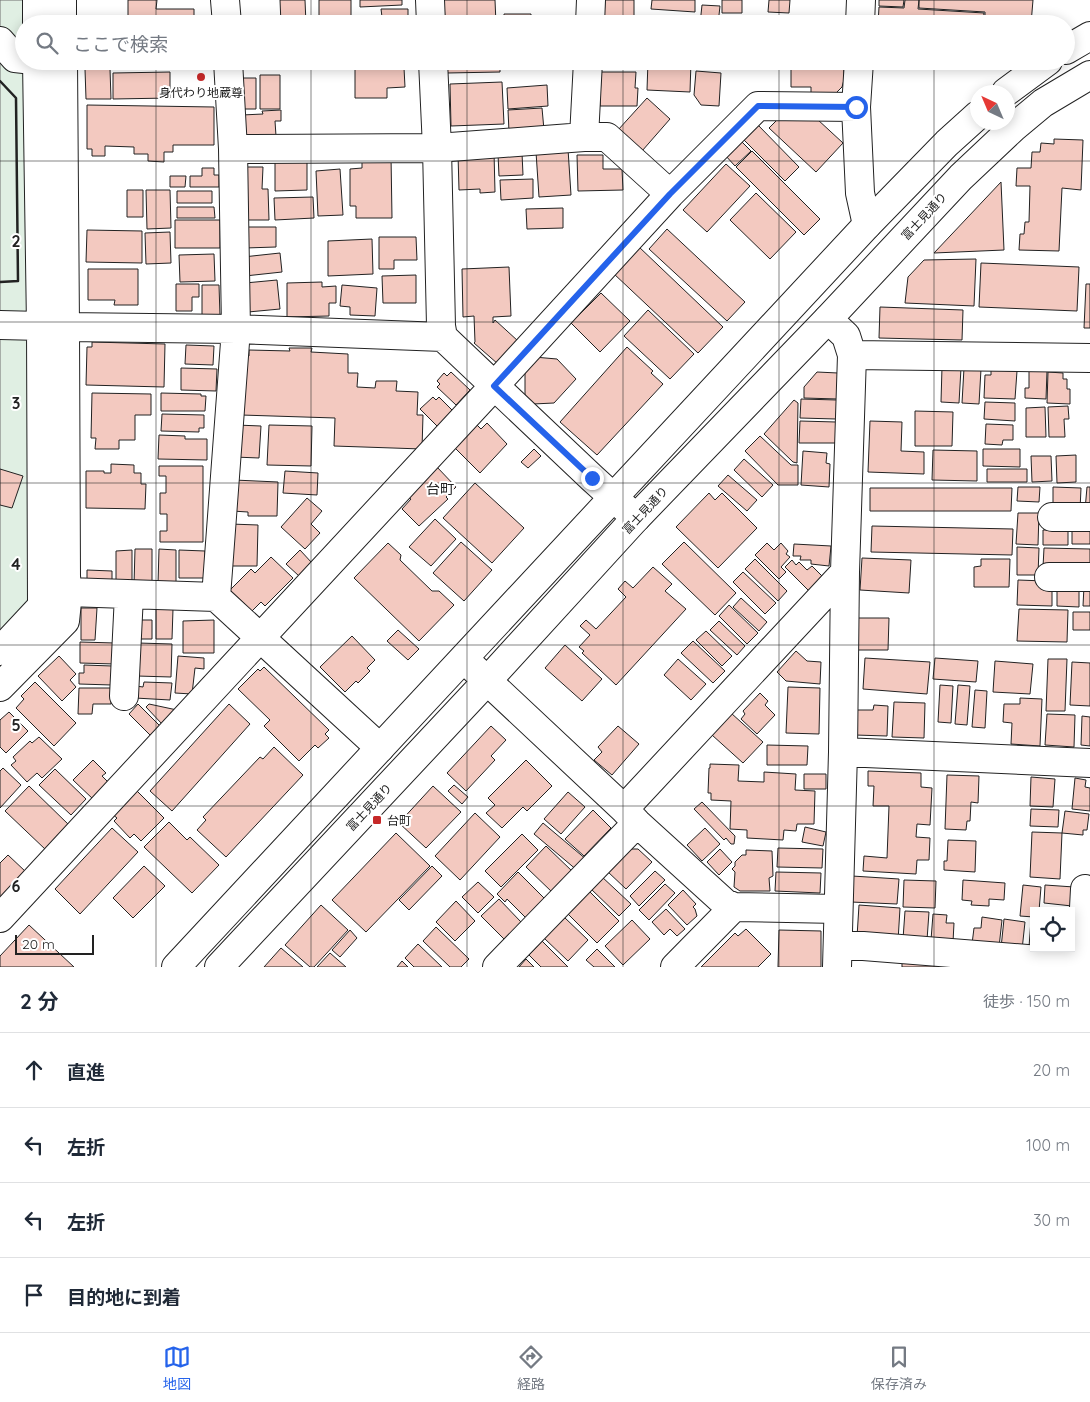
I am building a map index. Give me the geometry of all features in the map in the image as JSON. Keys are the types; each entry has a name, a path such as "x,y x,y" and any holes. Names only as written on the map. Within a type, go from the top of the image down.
{"main road":[{"path":"37,0 37,15"},
{"path":"62,0 62,15"},
{"path":"225,0 226,15"},
{"path":"430,0 431,15"},
{"path":"590,15 591,0"},
{"path":"860,15 861,0"},
{"path":"1075,45 1090,36"},
{"path":"0,41 15,57"},
{"path":"0,651 42,606 53,327 54,70"},
{"path":"216,597 236,329 233,149 229,70"},
{"path":"433,70 441,326 443,337 636,518"},
{"path":"584,137 588,70"},
{"path":"858,70 856,107 860,193 867,225"},
{"path":"1015,85 1036,70"},
{"name":"富士見通り","path":"220,967 636,518 828,319 961,177 1013,128 1043,103 1090,75"},
{"path":"0,918 670,194 758,106 856,107"},
{"path":"176,967 867,225 947,143 970,122"},
{"path":"233,149 437,148 607,137 670,194"},
{"path":"828,319 846,336 852,355 845,572 843,752 837,956 1086,964 1084,889"},
{"path":"0,325 236,329 443,337"},
{"path":"0,687 65,622 68,592 53,327"},
{"path":"852,355 1090,358"},
{"path":"1052,517 1090,517"},
{"path":"497,967 845,572"},
{"path":"1049,577 1090,577"},
{"path":"68,592 216,597 380,748"},
{"path":"124,696 129,595"},
{"path":"464,659 725,903 734,907 838,909"},
{"path":"843,752 1090,763"},
{"path":"675,967 734,907"}],"green space":[{"path":"0,0 51,0 34,15 15,15 15,70 24,70 53,612 0,669"}],"building":[{"path":"128,0 157,0 156,9 194,9 194,15 128,15"},
{"path":"280,0 305,0 306,15 281,15"},
{"path":"319,0 351,0 351,15 319,15"},
{"path":"360,0 402,0 402,5 360,7"},
{"path":"444,0 495,0 496,15 445,15"},
{"path":"605,0 634,0 634,15 604,15"},
{"path":"652,0 695,0 695,12 651,9"},
{"path":"722,0 742,0 742,13 722,13"},
{"path":"769,0 790,0 789,13 768,12"},
{"path":"879,0 904,0 903,7 879,6"},
{"path":"905,0 919,0 918,9 984,13 984,15 879,15 879,7 904,8"},
{"path":"919,0 1033,0 1032,15 985,15 985,12 919,8"},
{"path":"702,5 720,6 719,15 701,15"},
{"path":"381,9 408,9 408,15 382,15"},
{"path":"504,14 531,14 531,15"},
{"path":"85,70 110,70 111,99 86,99"},
{"path":"355,70 404,70 405,87 387,88 387,98 355,98"},
{"path":"447,70 500,70 500,72 447,73"},
{"path":"648,70 691,70 690,92 647,90"},
{"path":"791,70 844,70 842,87 835,94 811,95 811,87 791,87"},
{"path":"696,71 721,73 719,106 701,105 694,95"},
{"path":"170,72 170,98 113,99 113,73"},
{"path":"601,72 636,72 635,88 638,88 637,106 600,106"},
{"path":"260,75 280,75 280,109 260,109"},
{"path":"236,78 256,78 256,109 236,109"},
{"path":"502,82 504,124 451,126 450,84"},
{"path":"547,85 548,106 508,109 507,88"},
{"path":"647,98 670,119 642,151 618,130"},
{"path":"87,105 214,107 214,145 173,145 173,152 164,152 164,162 148,161 148,154 134,154 134,147 105,146 105,156 92,156 92,149 87,149"},
{"path":"542,108 544,130 509,132 508,110"},
{"path":"281,110 281,121 275,121 276,136 242,137 242,115 263,114 262,111"},
{"path":"778,119 817,119 843,143 816,172 769,128"},
{"path":"756,123 799,167 785,181 742,138"},
{"path":"1054,139 1083,140 1081,190 1062,188 1059,251 1019,250 1020,234 1024,234 1025,222 1029,222 1030,186 1016,186 1017,168 1031,168 1032,152 1040,152 1041,143 1054,144"},
{"path":"740,140 751,151 735,166 725,155"},
{"path":"568,149 571,195 539,197 536,152"},
{"path":"752,151 820,219 804,235 736,167"},
{"path":"494,152 495,192 480,193 480,189 459,190 458,154"},
{"path":"522,153 523,175 499,176 498,154"},
{"path":"577,155 603,155 603,169 622,169 623,190 578,191"},
{"path":"362,156 391,156 392,218 356,218 356,206 350,206 350,169 362,168"},
{"path":"307,161 307,190 275,191 275,162"},
{"path":"726,164 750,186 707,232 683,210"},
{"path":"240,167 263,167 262,189 268,189 269,220 240,220"},
{"path":"202,168 214,168 214,175 219,175 219,187 190,187 190,176 202,176"},
{"path":"340,169 343,215 318,216 316,171"},
{"path":"170,176 186,176 185,187 170,187"},
{"path":"533,179 533,198 501,200 500,180"},
{"path":"1001,182 1004,250 934,253"},
{"path":"127,190 143,190 143,217 127,217"},
{"path":"146,190 170,190 171,228 147,229"},
{"path":"177,191 212,191 212,203 177,203"},
{"path":"756,193 796,232 770,259 730,220"},
{"path":"313,197 314,218 275,220 274,198"},
{"path":"177,207 214,207 215,218 177,218"},
{"path":"563,208 563,228 527,229 526,209"},
{"path":"175,220 220,220 220,248 175,248"},
{"path":"245,227 276,227 276,247 245,248"},
{"path":"667,229 745,302 727,321 649,249"},
{"path":"87,230 142,231 142,263 86,262"},
{"path":"170,232 171,263 146,264 145,233"},
{"path":"379,237 416,237 417,260 394,260 394,269 379,269"},
{"path":"372,239 373,274 328,276 328,241"},
{"path":"638,246 723,327 698,353 613,273"},
{"path":"280,253 282,272 245,276 243,257"},
{"path":"214,254 215,281 180,282 179,255"},
{"path":"976,259 974,306 905,303 908,277 924,260"},
{"path":"981,263 1079,267 1077,311 979,307"},
{"path":"509,267 511,316 493,317 493,323 495,320 518,341 498,364 474,343 474,316 463,317 462,269"},
{"path":"88,269 138,269 138,305 114,305 115,300 88,300"},
{"path":"416,275 416,303 383,303 382,276"},
{"path":"277,280 280,309 248,312 245,283"},
{"path":"322,282 322,287 336,286 336,303 329,303 329,316 287,317 287,283"},
{"path":"176,284 199,284 199,297 192,297 192,311 176,311"},
{"path":"1086,284 1090,284 1090,328 1084,328"},
{"path":"202,285 219,285 220,316 202,316"},
{"path":"342,285 377,288 375,316 350,315 350,307 340,306"},
{"path":"601,293 630,321 600,352 571,323"},
{"path":"880,307 963,310 962,340 879,338"},
{"path":"648,310 694,354 670,379 624,336"},
{"path":"92,342 165,344 164,387 86,385 87,347 92,347"},
{"path":"186,345 214,346 213,365 185,364"},
{"path":"627,347 653,371 651,373 663,384 597,455 560,422"},
{"path":"289,348 312,348 311,352 348,354 348,373 358,373 357,387 375,388 376,381 397,381 396,391 418,392 417,415 423,415 422,449 334,446 335,418 241,415 243,355 249,356 249,350 290,351"},
{"path":"534,357 557,359 576,379 554,403 533,404 525,397 525,368"},
{"path":"942,367 961,368 959,403 941,402"},
{"path":"181,368 217,369 216,391 181,390"},
{"path":"964,368 981,369 979,404 962,403"},
{"path":"991,370 1017,371 1015,399 984,398 985,375 991,375"},
{"path":"1029,371 1047,371 1046,399 1025,398 1025,388 1029,388"},
{"path":"451,372 470,390 456,405 437,387 440,384 437,381 444,373 447,376"},
{"path":"817,372 838,373 838,399 804,398 804,387"},
{"path":"1048,372 1063,373 1063,379 1067,379 1067,389 1070,389 1070,404 1047,403"},
{"path":"92,393 151,394 151,415 135,415 135,440 119,440 119,449 95,449 96,438 91,438"},
{"path":"161,393 201,394 201,396 206,396 205,411 161,411"},
{"path":"433,397 436,400 439,397 453,411 438,427 420,409"},
{"path":"801,399 837,400 836,419 800,418"},
{"path":"794,400 798,403 797,463 793,462 764,434"},
{"path":"985,402 1015,403 1015,421 984,419"},
{"path":"1068,406 1069,419 1064,419 1065,437 1049,437 1048,407"},
{"path":"1045,407 1046,437 1026,437 1026,408"},
{"path":"915,411 953,412 952,446 915,446"},
{"path":"162,414 204,415 204,428 199,428 199,432 161,431"},
{"path":"800,421 836,422 836,443 799,443"},
{"path":"870,421 902,422 901,451 924,452 924,474 868,472"},
{"path":"487,423 507,444 480,473 454,447 477,425 481,429"},
{"path":"986,424 1013,425 1013,440 1003,440 1002,445 985,444"},
{"path":"236,425 261,426 259,458 234,457"},
{"path":"269,425 312,426 311,466 267,465"},
{"path":"159,435 185,436 185,439 207,439 207,460 158,459"},
{"path":"760,436 791,465 798,465 798,485 778,485 745,451"},
{"path":"534,449 541,456 528,468 521,462"},
{"path":"983,449 1020,449 1020,467 983,466"},
{"path":"933,450 977,451 977,481 932,480"},
{"path":"803,451 827,453 826,463 830,464 829,487 801,485"},
{"path":"1076,455 1076,482 1057,483 1056,456"},
{"path":"1031,456 1051,456 1052,481 1032,482"},
{"path":"744,459 773,485 762,497 734,470"},
{"path":"111,464 134,465 134,473 141,473 141,484 146,484 145,509 86,508 86,471 111,473"},
{"path":"159,466 203,466 203,542 160,542 160,531 167,531 167,514 160,514 160,493 166,493 166,476 159,476"},
{"path":"436,466 456,487 446,497 448,499 419,526 402,509 415,492 412,489"},
{"path":"0,469 23,476 12,508 0,505"},
{"path":"987,469 1027,469 1027,482 987,482"},
{"path":"285,471 318,473 317,495 283,493"},
{"path":"728,475 757,500 747,511 718,486"},
{"path":"234,480 278,482 277,516 248,516 248,512 232,511"},
{"path":"475,483 524,528 492,563 443,518"},
{"path":"1018,487 1040,487 1039,502 1017,501"},
{"path":"1053,487 1081,488 1080,510 1053,509"},
{"path":"1087,487 1090,487 1090,510 1085,510"},
{"path":"870,488 1012,488 1011,511 870,511"},
{"path":"709,493 715,500 722,493 757,528 718,568 676,527"},
{"path":"307,498 322,511 311,524 320,533 305,549 281,527"},
{"path":"1018,513 1039,513 1038,545 1016,544"},
{"path":"435,519 456,539 431,566 409,547"},
{"path":"230,524 258,525 257,566 230,566"},
{"path":"872,526 1013,529 1012,555 871,552"},
{"path":"1090,527 1090,544 1072,544 1072,528"},
{"path":"1043,530 1068,530 1068,545 1043,545"},
{"path":"461,542 492,570 464,601 433,573"},
{"path":"684,542 736,593 715,615 662,564"},
{"path":"388,543 401,555 400,560 432,591 439,591 454,605 419,641 354,578"},
{"path":"767,543 774,550 781,543 788,551 786,554 790,557 781,567 786,572 779,579 755,555"},
{"path":"794,544 831,546 829,566 811,564 811,560 800,560 801,556 793,556"},
{"path":"1017,547 1039,548 1038,575 1017,575"},
{"path":"1044,548 1090,549 1090,568 1043,567"},
{"path":"135,549 152,549 152,585 134,585"},
{"path":"159,549 176,550 176,584 158,584"},
{"path":"132,550 132,583 116,583 116,551"},
{"path":"179,550 205,551 205,578 179,578"},
{"path":"300,550 312,563 299,576 286,564"},
{"path":"271,557 293,578 265,606 261,602 252,611 230,590 251,569 255,573"},
{"path":"862,558 911,560 909,593 860,590"},
{"path":"755,559 787,591 778,601 745,569"},
{"path":"981,559 1010,559 1009,587 974,587 974,567 981,566"},
{"path":"792,560 796,565 799,562 807,570 812,566 824,578 810,592 785,567"},
{"path":"653,567 672,584 665,591 686,609 616,685 582,653 584,651 579,647 590,635 580,626 586,620 596,629 626,597 618,589 625,581 633,588"},
{"path":"87,570 112,571 112,585 94,585 87,578"},
{"path":"743,572 776,603 765,614 733,582"},
{"path":"1018,580 1045,581 1052,589 1052,606 1017,605"},
{"path":"1057,586 1079,587 1079,607 1057,606"},
{"path":"1084,586 1090,586 1090,606 1083,606"},
{"path":"741,598 767,622 759,631 733,607"},
{"path":"729,605 758,633 747,644 719,616"},
{"path":"81,608 97,608 95,640 81,640"},
{"path":"156,608 173,609 172,639 156,639"},
{"path":"1019,609 1068,610 1067,642 1017,641"},
{"path":"1073,612 1090,612 1090,630 1073,630"},
{"path":"857,618 889,618 888,650 857,650"},
{"path":"139,620 152,620 152,639 139,639"},
{"path":"214,620 214,653 183,653 183,621"},
{"path":"719,621 745,646 737,655 710,630"},
{"path":"398,630 419,649 408,660 387,641"},
{"path":"706,631 732,656 722,666 696,640"},
{"path":"352,636 375,660 367,668 370,671 345,692 320,667"},
{"path":"693,641 725,671 713,683 681,653"},
{"path":"80,642 115,643 115,664 80,663"},
{"path":"138,643 172,644 171,677 137,676"},
{"path":"565,645 602,679 582,701 545,668"},
{"path":"796,651 807,661 821,662 820,684 786,681 777,672"},
{"path":"59,656 76,674 70,680 76,687 62,701 38,676"},
{"path":"178,656 204,658 204,669 195,668 192,694 175,693"},
{"path":"865,658 930,662 927,694 863,689"},
{"path":"935,658 978,661 976,682 933,679"},
{"path":"678,659 706,684 691,700 664,675"},
{"path":"1048,659 1067,659 1065,711 1046,711"},
{"path":"995,661 1033,664 1030,694 993,692"},
{"path":"1072,662 1090,663 1090,706 1070,705"},
{"path":"84,665 112,666 112,685 79,684 79,673 84,673"},
{"path":"264,667 329,730 325,734 329,738 318,748 315,745 299,761 264,726 270,720 238,689 258,669 260,671"},
{"path":"35,682 76,723 54,746 16,708 24,699 21,696"},
{"path":"144,682 172,683 170,700 135,698 136,686 143,687"},
{"path":"940,685 953,686 951,723 938,722"},
{"path":"958,685 970,686 967,725 955,724"},
{"path":"788,687 820,688 819,734 786,733"},
{"path":"79,688 111,688 111,704 93,704 92,714 78,714"},
{"path":"975,690 987,691 985,728 972,727"},
{"path":"760,693 768,701 765,705 775,715 757,734 741,719 745,714 743,711"},
{"path":"1020,698 1042,699 1040,746 1011,744 1012,723 1003,722 1004,704 1020,704"},
{"path":"894,702 925,703 924,738 892,737"},
{"path":"138,704 160,726 151,736 129,714"},
{"path":"149,704 177,710 162,724 146,707"},
{"path":"229,704 250,724 172,811 150,791"},
{"path":"874,705 888,706 887,736 855,735 856,710 873,710"},
{"path":"9,712 28,731 6,753 0,747 0,720"},
{"path":"731,713 763,742 743,763 712,735"},
{"path":"1047,714 1075,715 1074,747 1045,745"},
{"path":"1082,716 1090,717 1090,746 1081,745"},
{"path":"491,726 506,740 491,756 495,760 466,791 447,773"},
{"path":"618,726 639,744 612,775 594,760 602,752 598,747"},
{"path":"39,737 62,759 42,778 37,773 27,782 11,765 16,761 13,757 30,741 32,743"},
{"path":"767,745 808,746 807,765 767,765"},
{"path":"274,747 303,775 226,857 197,830 206,820 203,817 260,757 263,759"},
{"path":"93,760 106,773 102,776 110,784 94,800 73,780"},
{"path":"526,760 552,786 527,811 523,807 502,828 486,813 495,805 488,798"},
{"path":"710,764 739,765 738,781 764,782 764,772 796,774 795,790 815,791 814,824 797,824 796,831 784,830 783,840 747,838 747,830 730,829 731,801 711,800 711,793 708,793"},
{"path":"3,768 21,785 0,808 0,771"},
{"path":"55,769 86,799 71,815 39,785"},
{"path":"868,771 921,773 921,787 932,788 930,825 917,824 916,837 930,838 929,860 917,860 916,874 863,871 864,856 887,858 889,806 873,806 874,786 868,786"},
{"path":"804,774 826,774 826,789 804,789"},
{"path":"947,775 979,776 978,803 971,802 970,821 967,821 966,830 945,829"},
{"path":"1031,777 1055,779 1053,807 1030,806"},
{"path":"1075,778 1086,780 1085,787 1090,788 1090,811 1072,809"},
{"path":"454,785 468,797 462,804 448,791"},
{"path":"29,786 70,826 46,850 5,811"},
{"path":"433,786 461,812 426,848 399,823"},
{"path":"136,790 164,818 141,841 134,834 130,838 114,821 117,818 112,814"},
{"path":"568,792 585,807 561,834 544,819"},
{"path":"702,802 735,836 734,844 731,844 726,838 724,840 694,809"},
{"path":"1031,809 1059,810 1058,827 1030,826"},
{"path":"593,810 611,828 584,856 565,839"},
{"path":"1065,811 1089,814 1087,830 1083,830 1083,835 1062,833"},
{"path":"475,813 500,837 460,880 435,856"},
{"path":"169,822 187,840 190,837 219,865 192,893 144,847"},
{"path":"543,823 587,860 578,871 534,834"},
{"path":"805,827 826,832 823,846 802,842"},
{"path":"112,828 138,852 80,914 55,889"},
{"path":"705,828 720,844 702,861 687,845"},
{"path":"1032,832 1062,833 1060,879 1030,877"},
{"path":"396,833 430,866 366,932 332,900"},
{"path":"522,834 538,850 501,887 485,871"},
{"path":"948,840 976,841 975,872 944,870 944,861 947,861"},
{"path":"546,846 573,872 553,893 526,867"},
{"path":"778,848 823,849 822,868 777,867"},
{"path":"628,849 638,849 652,862 626,889 607,871"},
{"path":"720,849 732,862 719,875 707,862"},
{"path":"746,850 772,851 773,876 769,878 770,891 740,891 734,887 735,872 732,869 735,866 735,862 742,855 746,855"},
{"path":"8,855 26,872 0,898 0,863"},
{"path":"144,866 165,886 133,918 113,898"},
{"path":"432,866 442,876 409,910 399,900"},
{"path":"655,871 665,880 639,906 630,896"},
{"path":"518,872 548,902 529,921 507,899 505,902 497,894"},
{"path":"776,872 821,873 820,893 775,891"},
{"path":"601,876 631,904 619,916 590,888"},
{"path":"852,876 899,879 897,904 851,902"},
{"path":"904,880 936,881 935,908 903,907"},
{"path":"963,880 1005,883 1004,900 989,899 989,906 971,905 972,901 962,900"},
{"path":"478,882 494,897 478,913 462,897"},
{"path":"665,884 675,893 649,920 639,910"},
{"path":"1023,885 1041,887 1039,907 1030,907 1030,917 1020,916"},
{"path":"1045,885 1074,887 1072,906 1044,903"},
{"path":"683,890 696,904 693,907 697,916 687,925 668,905"},
{"path":"589,891 619,921 597,943 567,913"},
{"path":"499,899 521,922 504,939 481,916"},
{"path":"456,901 475,921 455,941 436,922"},
{"path":"321,905 348,930 314,967 310,967 285,945"},
{"path":"859,905 900,908 898,941 857,937"},
{"path":"666,909 685,929 677,936 670,929 664,935 652,922"},
{"path":"905,911 929,912 927,940 903,939"},
{"path":"933,914 947,915 946,923 954,923 953,942 931,940"},
{"path":"564,917 588,940 568,961 544,938"},
{"path":"982,917 1002,920 999,947 972,944 974,928 981,928"},
{"path":"1004,919 1025,922 1022,950 1001,948"},
{"path":"632,920 650,939 623,965 605,946"},
{"path":"29,925 74,967 0,967 0,956"},
{"path":"436,927 469,959 461,967 450,967 423,941"},
{"path":"746,929 771,954 758,967 701,967 735,933 738,936"},
{"path":"350,930 357,938 340,957 332,950"},
{"path":"779,930 821,931 821,967 778,967"},
{"path":"542,941 568,967 541,967 529,955"},
{"path":"418,944 442,967 414,967 405,958"},
{"path":"281,948 303,967 264,967"},
{"path":"597,949 615,967 594,967 586,960"},
{"path":"330,953 346,967 317,967"},
{"path":"526,959 534,967 519,967"},
{"path":"902,960 943,964 943,967 902,967"},
{"path":"402,961 408,967 397,967"}],"wall":[{"path":"0,81 16,98 18,281 0,282"}],"place":[{"name":"身代わり地蔵尊","path":"201,77"},
{"name":"台町","path":"377,820"}],"district":[{"name":"台町","path":"440,489"}],"route":[{"path":"592,478 494,386 670,194 758,106 856,107"}]}
